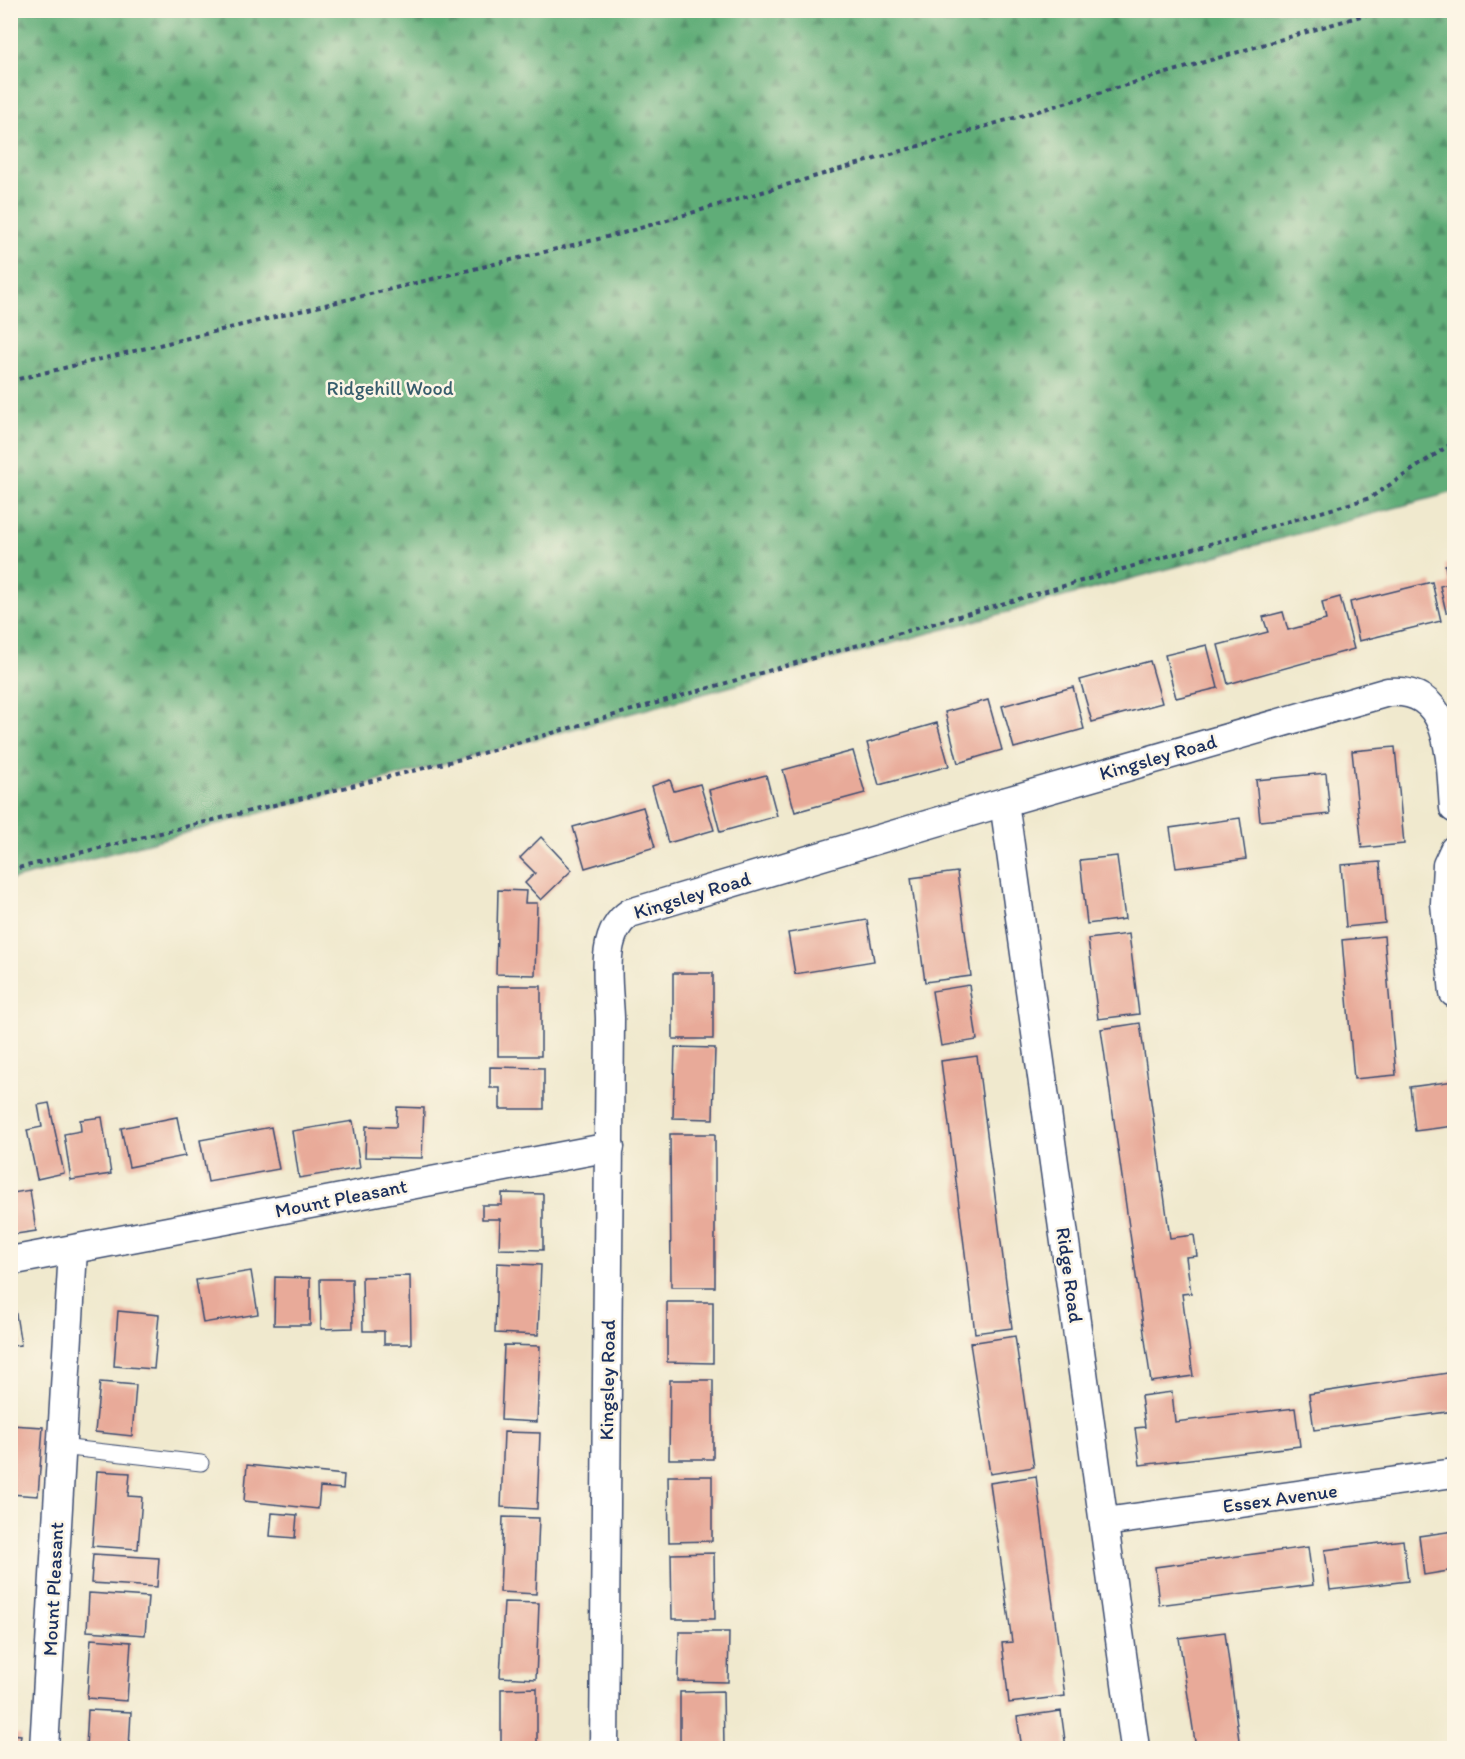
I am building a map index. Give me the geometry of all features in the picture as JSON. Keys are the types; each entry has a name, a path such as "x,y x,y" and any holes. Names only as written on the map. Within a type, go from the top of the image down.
{"street":[{"name":"Kingsley Road","path":"604,1749 610,1147 609,950 620,919 630,913 1004,801 1388,692 1405,691 1420,698 1450,727"},
{"path":"1450,727 1455,808"},
{"name":"Ridge Road","path":"1004,801 1135,1749"},
{"path":"1455,850 1447,865 1446,903 1455,993"},
{"name":"Mount Pleasant","path":"10,1261 610,1147"},
{"name":"Mount Pleasant","path":"44,1749 73,1250"},
{"name":"Essex Avenue","path":"1105,1522 1455,1473"}],"lane":[{"path":"62,1447 201,1463"}],"path":[{"path":"10,381 623,233 1381,10"},
{"path":"10,870 465,759 1370,498 1455,442"}],"green space":[{"name":"Ridgehill Wood","path":"11,10 1454,11 1454,492 11,880"}],"building":[{"path":"1454,562 1454,610 1446,612 1440,586 1449,584 1445,565"},
{"path":"1432,582 1441,621 1359,641 1350,602"},
{"path":"1340,597 1354,649 1228,684 1218,645 1268,632 1263,617 1283,612 1288,630 1326,620 1322,602"},
{"path":"1207,645 1218,688 1176,698 1165,655"},
{"path":"1150,661 1162,703 1092,722 1080,680"},
{"path":"1073,687 1084,729 1014,748 1002,706"},
{"path":"988,700 1002,750 958,763 945,712"},
{"path":"937,723 949,766 879,785 867,743"},
{"path":"1395,747 1404,844 1362,848 1352,751"},
{"path":"853,751 865,793 795,812 783,770"},
{"path":"1326,773 1330,814 1260,821 1256,780"},
{"path":"766,775 777,816 720,832 709,790"},
{"path":"670,780 674,791 700,784 714,830 668,843 652,786"},
{"path":"643,807 655,847 585,868 573,827"},
{"path":"1240,818 1246,859 1176,868 1170,828"},
{"path":"541,837 572,870 541,900 525,883 535,873 520,858"},
{"path":"1117,856 1125,919 1087,924 1080,860"},
{"path":"1380,862 1385,923 1346,927 1341,865"},
{"path":"957,872 971,976 925,982 911,878"},
{"path":"498,890 526,891 525,903 537,903 535,975 496,974"},
{"path":"867,920 874,961 795,974 788,933"},
{"path":"1129,934 1139,1014 1098,1019 1088,939"},
{"path":"1384,936 1396,1075 1354,1079 1342,940"},
{"path":"673,973 713,973 713,1039 673,1039"},
{"path":"969,985 977,1040 941,1046 932,991"},
{"path":"498,986 541,986 541,1056 498,1056"},
{"path":"1140,1023 1170,1238 1194,1235 1197,1256 1186,1257 1191,1293 1182,1294 1193,1376 1151,1382 1101,1029"},
{"path":"675,1047 715,1048 713,1119 673,1118"},
{"path":"977,1056 1012,1328 975,1333 941,1061"},
{"path":"490,1067 544,1068 544,1109 500,1109 500,1088 490,1088"},
{"path":"1454,1081 1454,1126 1415,1131 1410,1087"},
{"path":"49,1103 64,1173 37,1179 27,1130 42,1127 38,1105"},
{"path":"397,1107 424,1108 422,1158 365,1157 366,1126 396,1127"},
{"path":"102,1117 111,1174 71,1180 64,1134 81,1131 80,1120"},
{"path":"177,1117 185,1156 129,1167 121,1128"},
{"path":"353,1121 360,1168 299,1178 292,1131"},
{"path":"271,1127 279,1169 208,1182 200,1140"},
{"path":"670,1134 715,1134 715,1287 671,1287"},
{"path":"10,1183 13,1193 30,1190 36,1231 10,1235"},
{"path":"502,1193 543,1194 543,1250 499,1249 500,1219 482,1219 482,1205 502,1205"},
{"path":"497,1263 541,1265 538,1335 495,1333"},
{"path":"251,1271 258,1314 203,1323 196,1280"},
{"path":"410,1276 411,1344 384,1344 384,1331 363,1331 362,1277"},
{"path":"275,1277 310,1278 310,1325 274,1325"},
{"path":"320,1279 352,1279 353,1328 321,1329"},
{"path":"14,1302 21,1345 10,1346 10,1303"},
{"path":"667,1302 713,1302 713,1363 667,1362"},
{"path":"118,1311 159,1315 154,1369 114,1366"},
{"path":"1015,1336 1034,1467 990,1474 970,1343"},
{"path":"504,1345 540,1346 537,1422 501,1420"},
{"path":"1454,1372 1454,1411 1314,1430 1309,1394"},
{"path":"670,1380 713,1380 713,1459 669,1459"},
{"path":"100,1382 136,1385 132,1436 95,1432"},
{"path":"1172,1392 1175,1422 1295,1408 1300,1446 1140,1465 1135,1428 1145,1427 1141,1396"},
{"path":"10,1425 43,1427 38,1496 10,1494"},
{"path":"504,1432 540,1433 537,1509 501,1507"},
{"path":"247,1465 344,1475 343,1489 320,1487 318,1509 244,1501"},
{"path":"97,1471 130,1473 128,1496 142,1497 138,1549 92,1546"},
{"path":"668,1476 712,1476 712,1541 669,1542"},
{"path":"1036,1476 1065,1696 1009,1703 1002,1643 1012,1642 990,1483"},
{"path":"272,1513 297,1515 295,1538 270,1536"},
{"path":"503,1517 539,1518 536,1594 500,1592"},
{"path":"1454,1531 1454,1570 1424,1575 1419,1536"},
{"path":"1403,1540 1408,1581 1330,1590 1325,1550"},
{"path":"1308,1547 1313,1585 1159,1605 1155,1567"},
{"path":"714,1553 715,1619 672,1619 671,1554"},
{"path":"93,1554 159,1558 157,1587 91,1583"},
{"path":"89,1593 148,1597 145,1635 87,1631"},
{"path":"504,1602 539,1603 536,1679 500,1677"},
{"path":"679,1632 729,1632 728,1682 678,1681"},
{"path":"1225,1632 1240,1748 1196,1748 1179,1638"},
{"path":"91,1639 131,1642 127,1701 87,1698"},
{"path":"537,1688 537,1748 501,1748 501,1689"},
{"path":"723,1691 724,1748 680,1748 680,1692"},
{"path":"88,1710 131,1712 129,1748 86,1748"},
{"path":"1061,1711 1066,1748 1022,1748 1017,1717"},
{"path":"10,1734 21,1735 19,1748 10,1748"}]}
